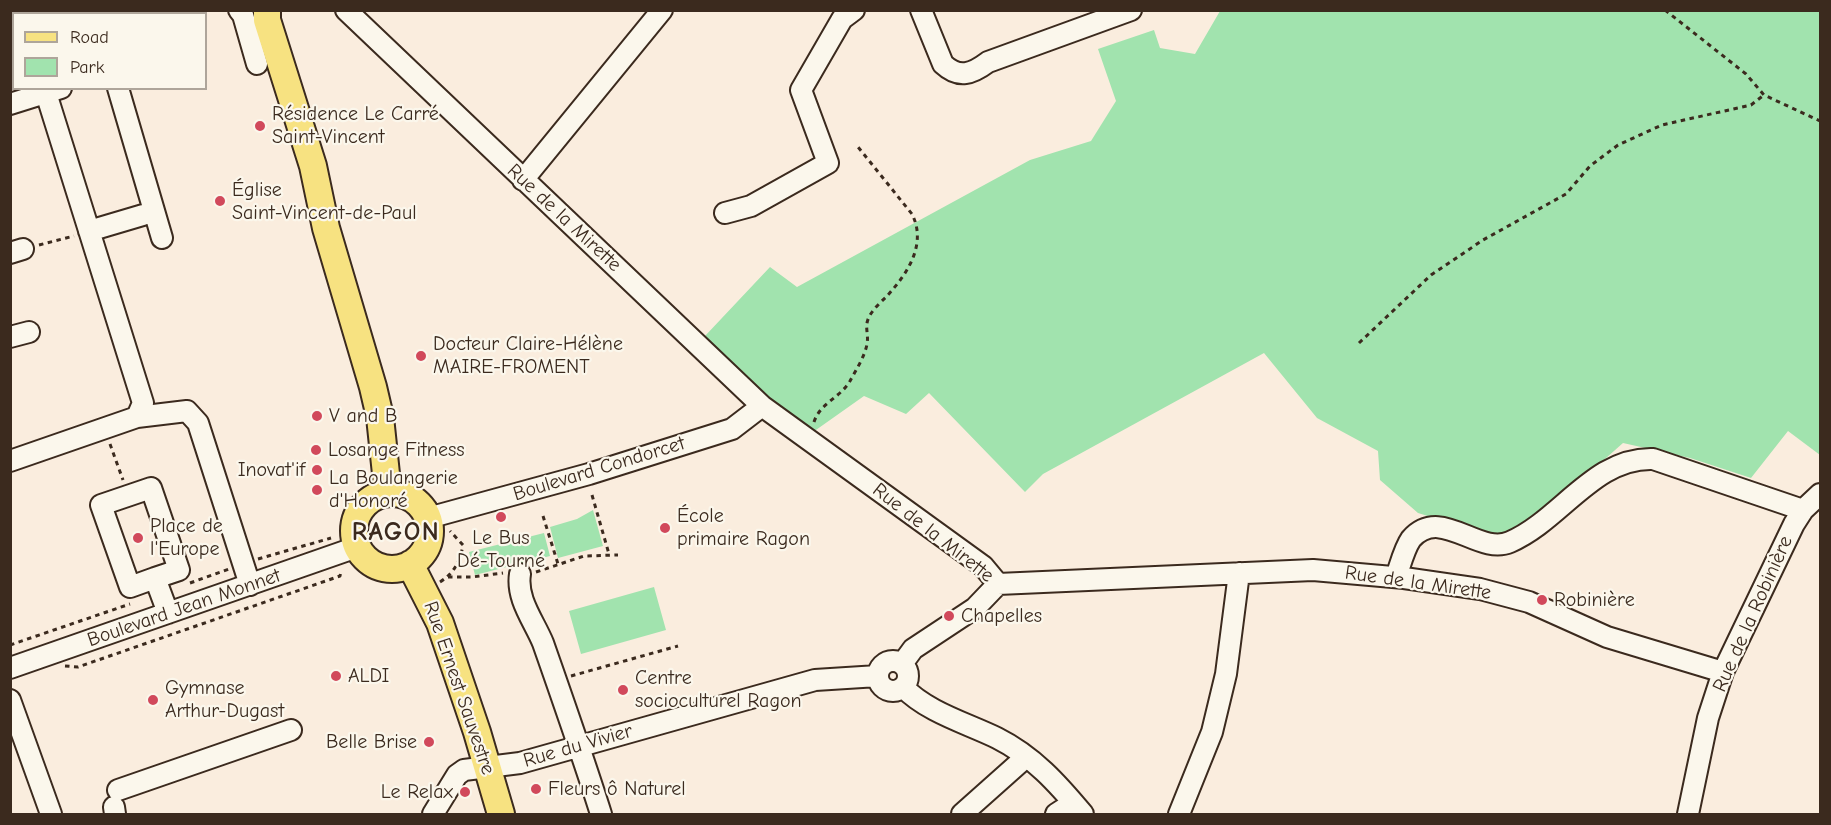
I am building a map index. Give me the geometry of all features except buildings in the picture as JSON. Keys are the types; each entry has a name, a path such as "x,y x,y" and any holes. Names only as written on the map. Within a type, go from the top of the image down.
{"main road":[{"path":"264,14 313,166 326,228 377,402 388,493"},
{"path":"398,493 417,501 439,524 430,528 426,549 410,564 401,568 380,567 371,562 357,547 354,527 362,508 378,495 398,493"},
{"name":"Rue Ernest Sauvestre","path":"410,564 431,586 440,623 488,767 501,814"}],"street":[{"path":"239,10 243,15 256,64"},
{"name":"Rue de la Mirette","path":"346,10 762,406 982,566 998,584 1313,570 1396,577 1480,589 1529,602 1607,637 1723,672"},
{"path":"724,213 751,206 828,163 801,90 842,19 854,10"},
{"path":"921,10 943,64 949,70 961,75 973,72 988,62 1131,10"},
{"path":"523,180 651,15"},
{"path":"119,90 162,238"},
{"path":"10,104 53,91 89,231 143,404 137,417"},
{"path":"89,231 143,215"},
{"name":"Boulevard Condorcet","path":"439,524 732,429 762,406"},
{"path":"10,461 137,417 182,410 196,418 250,585"},
{"path":"1396,577 1410,541 1421,531 1439,528 1457,531 1486,543 1509,542 1551,516 1606,471 1639,458 1653,459 1803,510"},
{"path":"151,488 179,570 155,578 130,587 101,505 151,488"},
{"name":"Rue de la Robinière","path":"1688,814 1708,718 1723,672 1803,510 1821,494"},
{"name":"Boulevard Jean Monnet","path":"12,665 357,547"},
{"path":"1179,814 1212,732 1226,674 1239,573"},
{"path":"520,574 519,584 525,608 542,640 601,814"},
{"path":"155,578 168,613"},
{"path":"902,664 913,649 975,608 998,584"},
{"path":"889,662 902,664 908,678 903,687 890,690 881,685 878,676 881,667 889,662"},
{"name":"Rue du Vivier","path":"433,814 457,775 472,767 520,763 814,680 878,676"},
{"path":"903,687 923,703 998,739 1049,774 1078,809 1056,814"},
{"path":"10,700 51,814"},
{"path":"116,804 291,730"},
{"path":"962,814 1026,757"}],"path":[{"path":"1665,10 1746,74 1764,95 1821,121"},
{"path":"1359,343 1431,275 1483,240 1566,194 1590,166 1618,145 1662,125 1751,105 1764,95"},
{"path":"806,437 822,406 849,382 865,351 868,339 866,326 870,314 898,285 916,256 918,226 912,214 858,147"},
{"path":"17,251 89,231"},
{"path":"104,428 128,495"},
{"path":"592,495 609,554"},
{"path":"543,516 558,564"},
{"path":"431,586 455,569 461,558 463,545 439,524"},
{"path":"10,645 53,630"},
{"path":"555,680 678,646"}],"green space":[{"path":"1220,11 1820,11 1820,455 1788,431 1751,478 1690,458 1623,443 1544,513 1514,531 1492,536 1418,513 1380,480 1378,451 1317,418 1264,353 1043,474 1025,492 929,393 906,414 864,396 806,437 705,336 770,267 797,287 1030,160 1091,141 1116,101 1098,49 1154,30 1160,48 1195,54"},
{"path":"593,510 603,546 558,558 550,527 577,519"},
{"path":"544,533 550,556 475,575 469,552"},
{"path":"654,587 666,630 581,654 569,611"}],"place":[{"name":"Résidence Le Carré Saint-Vincent","path":"260,126"},
{"name":"Église Saint-Vincent-de-Paul","path":"220,201"},
{"name":"Docteur Claire-Hélène MAIRE-FROMENT","path":"421,356"},
{"name":"V and B","path":"317,416"},
{"name":"Losange Fitness","path":"316,450"},
{"name":"Inovat'if","path":"317,470"},
{"name":"La Boulangerie d'Honoré","path":"317,490"},
{"name":"Le Bus Dé-Tourné","path":"501,517"},
{"name":"École primaire Ragon","path":"665,528"},
{"name":"Place de l'Europe","path":"138,538"},
{"name":"Robinière","path":"1542,600"},
{"name":"Chapelles","path":"949,616"},
{"name":"ALDI","path":"336,676"},
{"name":"Centre socioculturel Ragon","path":"623,690"},
{"name":"Gymnase Arthur-Dugast","path":"153,700"},
{"name":"Belle Brise","path":"429,742"},
{"name":"Fleurs ô Naturel","path":"536,789"},
{"name":"Le Relax","path":"465,792"}],"district":[{"name":"RAGON","path":"396,533"}]}
